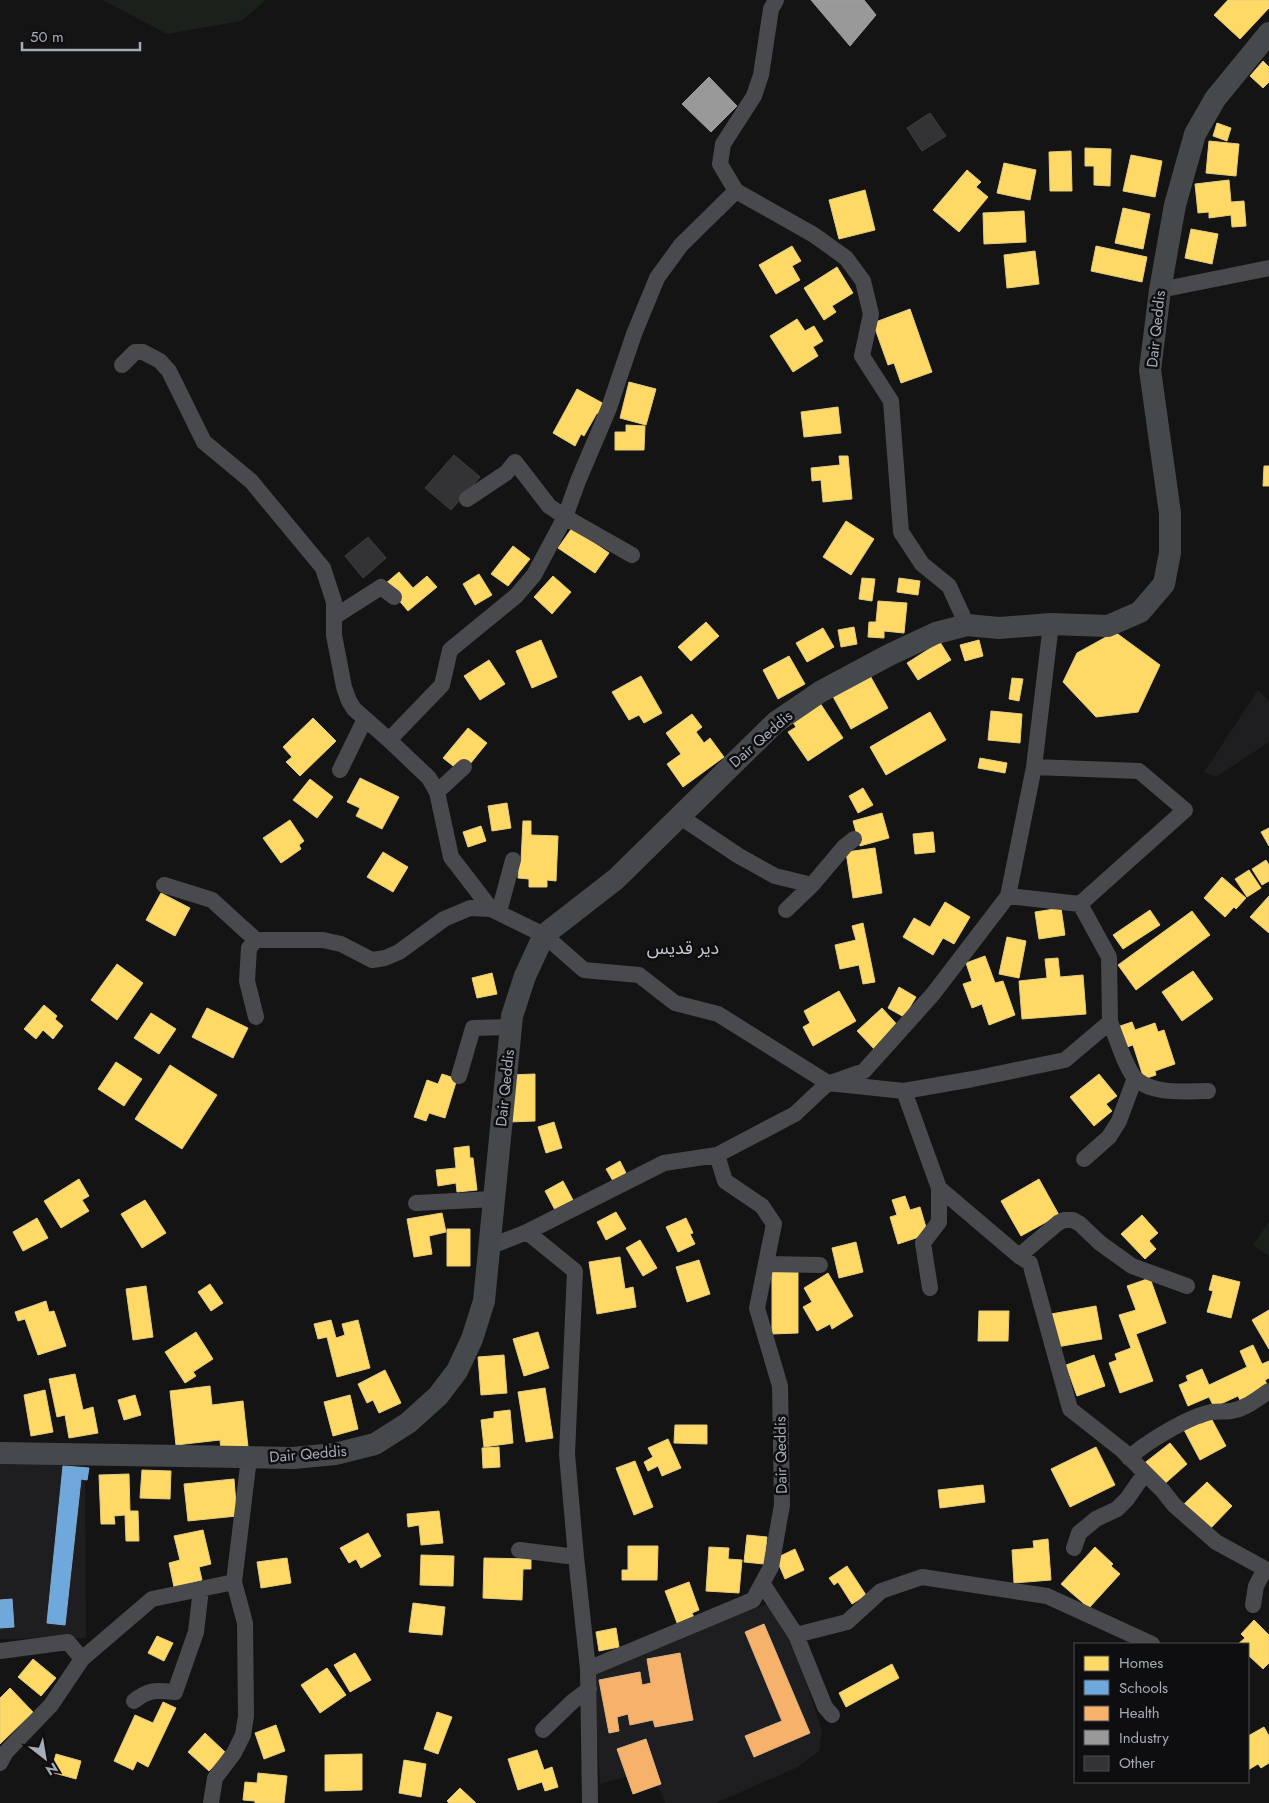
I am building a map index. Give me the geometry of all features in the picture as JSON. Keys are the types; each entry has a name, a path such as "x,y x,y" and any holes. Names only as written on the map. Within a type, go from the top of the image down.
{"main road":[{"name":"Dair Qeddis","path":"0,1454 293,1458 335,1454 376,1444 416,1416 438,1396 457,1370 472,1339 484,1301 512,1016 524,976 544,935 616,879 776,722 820,692 888,655 936,633 967,625 999,628 1051,624 1108,626 1140,612 1164,584 1170,553 1170,513 1150,370 1160,290 1175,205 1195,134 1215,99 1269,33"}],"street":[{"path":"776,0 771,9 761,75 754,96 723,144 720,164 736,191 814,235 846,258 863,281 871,314 862,356 891,401 901,532 922,564 949,586 967,625"},
{"path":"389,740 442,685 450,650 516,596 534,575 565,517 609,408 634,334 657,278 681,245 736,191"},
{"path":"1160,290 1269,268"},
{"path":"122,365 136,352 143,352 160,361 169,371 204,442 251,480 323,568 334,602 334,634 344,687 354,708 429,778 437,792 450,857 495,910"},
{"path":"467,499 506,473 515,462 549,506 632,555"},
{"path":"334,617 381,587 394,597"},
{"path":"488,1246 527,1232 664,1163 718,1155 795,1114 828,1083 864,1071 933,994 1008,896 1034,766 1051,624"},
{"path":"340,770 365,719"},
{"path":"1008,896 1080,904 1185,810 1140,771 1034,766"},
{"path":"437,792 464,767"},
{"path":"679,816 739,856 775,876 812,885"},
{"path":"786,910 812,885 845,846 854,839"},
{"path":"495,910 513,860"},
{"path":"164,885 212,900 256,940 323,940 341,944 372,960 385,958 399,952 444,919 470,908 495,910 544,935 584,970 639,975 675,1003 718,1014 828,1083 904,1091 1065,1060 1110,1022"},
{"path":"1080,904 1109,957 1110,1022 1134,1078 1146,1086 1169,1090 1208,1091"},
{"path":"256,940 249,948 247,981 256,1018"},
{"path":"459,1076 473,1028 511,1027"},
{"path":"1084,1159 1109,1137 1119,1121 1134,1078"},
{"path":"904,1091 939,1188 938,1222 923,1243 930,1288"},
{"name":"Dair Qeddis","path":"588,1669 753,1600 771,1567 782,1505 780,1386 757,1308 774,1224 762,1206 725,1181 718,1155"},
{"path":"939,1188 1019,1256 1030,1263 1070,1409 1129,1458 1174,1505 1216,1542 1267,1570 1256,1586 1253,1605"},
{"path":"416,1203 494,1199"},
{"path":"1019,1256 1058,1223 1064,1220 1073,1220 1080,1224 1100,1244 1132,1266 1187,1286"},
{"path":"527,1232 575,1272 567,1454 588,1669 590,1803"},
{"path":"766,1264 820,1265"},
{"path":"1129,1458 1141,1447 1179,1425 1210,1412 1232,1411 1247,1406 1269,1391"},
{"path":"210,1803 215,1778 234,1753 243,1735 246,1716 245,1623 234,1582 249,1458"},
{"path":"1074,1548 1079,1533 1096,1519 1116,1509 1127,1499 1145,1473"},
{"path":"519,1550 576,1557"},
{"path":"796,1635 847,1622 881,1591 922,1577 1046,1596 1150,1643"},
{"path":"0,1763 6,1752 51,1705 82,1659 152,1599 234,1582"},
{"path":"762,1583 796,1635 824,1707 832,1715"},
{"path":"134,1701 144,1693 156,1690 174,1692 196,1632 201,1589"},
{"path":"0,1652 68,1642 82,1659"},
{"path":"543,1730 572,1702 589,1689"}],"shaded area":[{"path":"103,0 266,0 241,21 167,34"},
{"path":"1258,690 1269,701 1269,742 1216,777 1204,772"},
{"path":"1269,1222 1269,1256 1253,1245"},
{"path":"85,1462 86,1638 0,1639 0,1463"},
{"path":"770,1602 793,1640 822,1732 819,1751 798,1767 716,1803 665,1803 651,1770 600,1784 593,1674"}],"building: Homes":[{"path":"1228,0 1269,0 1269,8 1240,39 1214,15"},
{"path":"1263,61 1269,67 1269,82 1263,88 1250,76"},
{"path":"1217,123 1231,128 1227,141 1213,136"},
{"path":"1209,141 1239,144 1236,176 1206,173"},
{"path":"1085,148 1111,149 1110,186 1094,185 1094,166 1085,166"},
{"path":"1071,151 1072,191 1050,191 1049,152"},
{"path":"1131,155 1162,161 1155,197 1123,191"},
{"path":"1004,163 1036,170 1030,200 997,193"},
{"path":"967,170 981,182 976,187 988,197 959,232 933,210"},
{"path":"1229,180 1231,202 1244,201 1246,226 1232,227 1231,215 1209,218 1209,212 1198,213 1195,184"},
{"path":"865,190 875,230 839,239 829,200"},
{"path":"1123,208 1150,214 1143,249 1115,243"},
{"path":"1024,211 1026,242 984,244 983,213"},
{"path":"1191,229 1218,234 1212,264 1185,258"},
{"path":"792,246 801,261 792,266 800,280 776,294 759,265"},
{"path":"1096,246 1147,257 1142,282 1091,271"},
{"path":"1035,251 1039,284 1007,288 1004,255"},
{"path":"837,267 853,293 832,306 836,312 824,320 804,288"},
{"path":"910,309 932,372 901,383 894,363 888,365 873,323"},
{"path":"797,319 805,331 814,326 823,341 813,347 818,356 793,372 770,336"},
{"path":"629,382 656,389 646,425 620,418"},
{"path":"577,389 606,405 600,415 597,413 584,436 581,434 575,446 553,433"},
{"path":"838,407 841,433 804,437 801,412"},
{"path":"626,425 645,426 644,450 615,450 615,432 626,432"},
{"path":"839,456 848,456 852,499 823,502 821,480 812,481 811,468 840,465"},
{"path":"1264,466 1269,466 1269,486 1263,486"},
{"path":"846,521 874,539 851,575 823,557"},
{"path":"572,528 609,553 595,573 558,548"},
{"path":"513,546 530,559 508,586 491,574"},
{"path":"399,572 413,588 427,576 437,587 408,611 385,584"},
{"path":"479,574 492,595 475,605 463,584"},
{"path":"553,576 571,592 552,614 534,597"},
{"path":"862,578 875,579 872,601 859,599"},
{"path":"899,578 920,581 918,595 897,592"},
{"path":"878,601 907,603 904,633 884,631 884,638 868,637 869,622 876,622"},
{"path":"706,622 719,636 691,661 678,647"},
{"path":"854,627 857,644 841,647 838,630"},
{"path":"823,628 834,647 807,662 796,643"},
{"path":"1115,632 1160,665 1138,712 1096,717 1063,682 1077,653"},
{"path":"541,640 557,677 532,688 516,651"},
{"path":"979,640 983,656 965,661 960,645"},
{"path":"940,642 951,660 918,680 907,663"},
{"path":"789,656 805,684 778,699 763,670"},
{"path":"489,660 505,684 480,700 464,676"},
{"path":"868,672 888,708 851,729 831,693"},
{"path":"641,676 662,713 644,723 639,715 629,720 612,692"},
{"path":"1012,678 1023,679 1019,701 1009,699"},
{"path":"818,700 843,738 808,761 788,732 796,727 790,718"},
{"path":"991,711 1022,714 1020,743 988,740"},
{"path":"930,712 946,740 886,775 870,747"},
{"path":"692,714 702,727 696,732 704,743 710,738 724,757 683,787 667,764 681,754 666,733"},
{"path":"313,718 336,741 300,776 286,762 292,757 283,747"},
{"path":"468,728 487,743 470,764 457,769 443,758"},
{"path":"980,758 1007,763 1005,773 978,768"},
{"path":"360,778 399,797 382,829 356,816 360,808 347,802"},
{"path":"310,779 333,797 317,818 293,800"},
{"path":"863,788 873,805 858,813 849,796"},
{"path":"507,803 511,828 492,831 488,806"},
{"path":"882,813 889,838 860,846 853,821"},
{"path":"290,820 304,841 299,845 301,849 281,863 263,838"},
{"path":"523,821 531,821 531,835 558,836 556,881 547,880 547,887 529,887 529,879 518,878 519,861 521,861"},
{"path":"481,826 486,841 468,847 463,832"},
{"path":"1269,828 1269,846 1261,832"},
{"path":"933,832 935,852 915,854 913,834"},
{"path":"875,848 882,893 853,898 846,852"},
{"path":"383,852 408,867 393,892 367,877"},
{"path":"1266,860 1269,865 1269,881 1262,885 1252,869"},
{"path":"1249,870 1261,888 1247,897 1235,879"},
{"path":"1222,877 1246,898 1225,917 1204,898"},
{"path":"161,893 190,908 175,936 146,920"},
{"path":"1269,896 1269,933 1250,917"},
{"path":"945,902 970,917 954,944 943,938 933,955 903,937 914,918 930,927"},
{"path":"1061,908 1065,935 1039,939 1035,912"},
{"path":"1150,910 1160,925 1123,949 1113,935"},
{"path":"1192,911 1210,935 1136,990 1118,965"},
{"path":"863,923 875,982 863,984 859,965 840,969 835,945 856,940 852,926"},
{"path":"1007,937 1026,941 1019,978 999,974"},
{"path":"985,956 995,983 1003,981 1015,1015 989,1025 982,1004 972,1008 963,984 972,981 966,963"},
{"path":"1058,958 1060,977 1083,975 1086,1014 1022,1019 1019,981 1047,978 1045,959"},
{"path":"117,964 143,983 117,1020 91,1000"},
{"path":"1193,971 1213,999 1182,1021 1162,992"},
{"path":"492,973 497,994 477,998 472,978"},
{"path":"899,987 916,997 904,1017 888,1008"},
{"path":"839,991 856,1021 813,1046 803,1027 810,1023 804,1011"},
{"path":"44,1005 57,1016 55,1019 63,1026 53,1039 43,1030 36,1039 24,1029"},
{"path":"207,1008 248,1028 233,1058 192,1037"},
{"path":"882,1008 901,1029 876,1051 857,1031"},
{"path":"151,1013 176,1029 159,1054 134,1038"},
{"path":"1132,1022 1135,1030 1155,1023 1158,1032 1164,1030 1175,1064 1155,1071 1156,1075 1144,1079 1133,1045 1124,1048 1117,1027"},
{"path":"116,1062 142,1079 124,1106 98,1089"},
{"path":"170,1065 217,1095 182,1149 135,1119"},
{"path":"442,1074 457,1079 445,1118 429,1113 426,1121 414,1117 427,1080 438,1084"},
{"path":"535,1074 535,1121 509,1122 508,1075"},
{"path":"1099,1074 1117,1096 1106,1104 1112,1111 1094,1126 1070,1097"},
{"path":"554,1122 562,1148 546,1153 538,1127"},
{"path":"469,1146 470,1158 473,1158 477,1190 457,1192 456,1183 438,1186 436,1170 456,1168 454,1148"},
{"path":"620,1161 629,1179 616,1186 606,1169"},
{"path":"79,1179 89,1196 82,1200 89,1211 61,1228 44,1201"},
{"path":"1039,1179 1059,1215 1021,1236 1001,1201"},
{"path":"563,1181 573,1200 555,1210 545,1191"},
{"path":"905,1196 910,1210 920,1207 928,1234 898,1244 890,1217 897,1215 892,1200"},
{"path":"145,1200 166,1233 142,1248 121,1214"},
{"path":"616,1212 626,1229 606,1240 597,1222"},
{"path":"442,1213 446,1232 429,1236 432,1254 414,1257 407,1219"},
{"path":"1142,1215 1158,1233 1149,1241 1156,1249 1145,1259 1121,1234"},
{"path":"37,1218 48,1238 23,1251 13,1232"},
{"path":"686,1218 693,1233 690,1234 695,1244 678,1252 666,1227"},
{"path":"447,1229 470,1229 470,1266 447,1266"},
{"path":"640,1240 657,1268 643,1276 626,1248"},
{"path":"856,1242 863,1272 839,1278 832,1248"},
{"path":"620,1257 625,1289 633,1287 636,1307 597,1314 589,1262"},
{"path":"699,1260 710,1294 687,1302 676,1267"},
{"path":"772,1269 798,1269 798,1333 772,1334"},
{"path":"828,1273 853,1316 832,1329 830,1324 817,1331 803,1307 812,1302 804,1288"},
{"path":"1213,1275 1240,1282 1231,1318 1207,1312 1213,1291 1209,1290"},
{"path":"1150,1278 1166,1323 1136,1334 1153,1381 1120,1393 1109,1363 1117,1360 1115,1354 1131,1348 1119,1315 1136,1310 1127,1286"},
{"path":"210,1284 223,1303 211,1311 198,1292"},
{"path":"146,1286 153,1337 133,1340 126,1289"},
{"path":"46,1301 49,1312 54,1311 66,1346 38,1355 25,1319 18,1321 15,1312"},
{"path":"1096,1306 1102,1339 1057,1347 1051,1314"},
{"path":"1269,1310 1269,1349 1252,1320"},
{"path":"979,1311 1009,1311 1008,1341 978,1341"},
{"path":"331,1320 336,1338 345,1335 342,1324 358,1320 370,1368 337,1377 327,1337 318,1339 314,1324"},
{"path":"196,1332 213,1359 193,1372 196,1376 185,1383 165,1352"},
{"path":"538,1332 549,1368 524,1376 513,1339"},
{"path":"1253,1345 1262,1364 1269,1361 1269,1378 1265,1380 1269,1389 1241,1402 1238,1396 1214,1407 1209,1397 1188,1406 1179,1385 1188,1381 1186,1376 1202,1369 1209,1385 1247,1367 1240,1351"},
{"path":"504,1355 507,1393 481,1395 478,1357"},
{"path":"1094,1355 1105,1386 1077,1396 1066,1365"},
{"path":"385,1370 401,1403 379,1413 373,1400 367,1403 358,1384"},
{"path":"75,1374 83,1410 93,1407 98,1433 69,1438 65,1415 57,1417 49,1379"},
{"path":"210,1386 212,1405 243,1401 248,1447 221,1450 220,1440 176,1445 170,1391"},
{"path":"545,1388 553,1438 526,1442 518,1392"},
{"path":"45,1390 53,1432 31,1436 24,1395"},
{"path":"135,1395 141,1415 124,1420 118,1400"},
{"path":"350,1395 358,1429 333,1436 324,1402"},
{"path":"510,1410 513,1443 484,1447 481,1420 494,1418 494,1412"},
{"path":"1211,1418 1226,1446 1200,1460 1183,1428 1198,1420 1201,1424"},
{"path":"675,1425 707,1425 707,1444 674,1443"},
{"path":"668,1439 681,1468 662,1476 658,1466 648,1471 644,1462 653,1457 648,1448"},
{"path":"1170,1443 1187,1464 1161,1487 1142,1465"},
{"path":"499,1447 500,1467 483,1468 482,1448"},
{"path":"1096,1447 1115,1485 1070,1507 1051,1469"},
{"path":"635,1461 653,1507 634,1515 616,1468"},
{"path":"142,1470 171,1471 170,1499 140,1498"},
{"path":"129,1474 130,1511 138,1511 139,1541 126,1541 125,1515 114,1516 115,1524 101,1524 99,1475"},
{"path":"234,1479 237,1516 188,1521 184,1484"},
{"path":"1207,1482 1232,1506 1208,1531 1182,1506"},
{"path":"983,1485 985,1502 940,1508 938,1490"},
{"path":"439,1511 443,1543 421,1545 419,1525 408,1527 407,1514"},
{"path":"203,1530 211,1564 199,1567 202,1580 174,1587 169,1563 180,1560 174,1536"},
{"path":"368,1533 381,1556 361,1568 356,1559 349,1563 340,1548"},
{"path":"747,1535 767,1537 764,1564 744,1562"},
{"path":"1048,1539 1051,1580 1014,1583 1012,1550 1034,1548 1033,1541"},
{"path":"628,1546 658,1546 657,1580 622,1580 622,1570 628,1570"},
{"path":"709,1547 729,1548 728,1559 742,1560 739,1593 706,1591"},
{"path":"1095,1547 1113,1564 1111,1566 1120,1574 1089,1608 1061,1584"},
{"path":"795,1549 804,1570 785,1579 776,1558"},
{"path":"421,1555 454,1556 453,1586 420,1585"},
{"path":"287,1558 291,1583 261,1588 257,1562"},
{"path":"484,1558 531,1559 531,1569 523,1569 522,1600 483,1598"},
{"path":"847,1566 866,1595 852,1604 838,1582 834,1585 829,1578"},
{"path":"689,1582 699,1610 692,1613 696,1622 679,1628 665,1591"},
{"path":"413,1603 445,1607 442,1635 409,1632"},
{"path":"1254,1620 1269,1635 1269,1663 1263,1669 1249,1656 1249,1643 1239,1643 1245,1638 1241,1634"},
{"path":"616,1628 619,1647 599,1651 596,1632"},
{"path":"157,1636 173,1643 164,1661 148,1653"},
{"path":"355,1653 371,1680 350,1692 334,1665"},
{"path":"33,1659 56,1678 41,1696 18,1677"},
{"path":"892,1664 899,1678 846,1707 839,1693"},
{"path":"327,1668 346,1695 320,1713 301,1685"},
{"path":"10,1688 33,1712 0,1744 0,1698"},
{"path":"163,1702 176,1708 148,1767 137,1761 133,1770 114,1761 135,1715 153,1723"},
{"path":"437,1712 452,1717 438,1754 424,1749"},
{"path":"276,1725 285,1751 264,1759 255,1733"},
{"path":"1264,1727 1269,1736 1269,1763 1261,1768 1258,1764 1249,1769 1249,1735"},
{"path":"205,1733 226,1753 209,1771 188,1752"},
{"path":"537,1750 544,1770 552,1767 558,1787 545,1791 542,1782 518,1790 508,1759"},
{"path":"56,1754 81,1761 76,1779 51,1772"},
{"path":"362,1754 362,1790 325,1791 325,1755"},
{"path":"404,1760 426,1764 421,1797 399,1793"},
{"path":"258,1773 287,1776 284,1803 255,1803 255,1801 243,1800 245,1782 257,1783"},
{"path":"460,1788 476,1803 449,1803 447,1801"}],"building: Schools":[{"path":"63,1466 89,1468 87,1480 81,1479 65,1625 47,1623"},
{"path":"12,1599 14,1627 0,1628 0,1600"}],"building: Health":[{"path":"764,1624 810,1733 754,1757 745,1736 782,1721 745,1632"},
{"path":"680,1653 693,1720 655,1727 653,1720 630,1725 628,1714 617,1717 619,1731 609,1733 599,1680 640,1672 642,1685 651,1683 647,1659"},
{"path":"646,1739 661,1784 633,1794 617,1749"}],"building: Industry":[{"path":"811,0 864,0 876,15 850,46"},
{"path":"709,77 737,106 711,132 682,104"}],"building: Other":[{"path":"930,113 946,136 922,151 907,128"},
{"path":"454,455 480,477 451,510 425,488"},
{"path":"368,537 386,558 363,578 345,556"}],"district":[{"name":"دير قديس","path":"683,948"}]}
